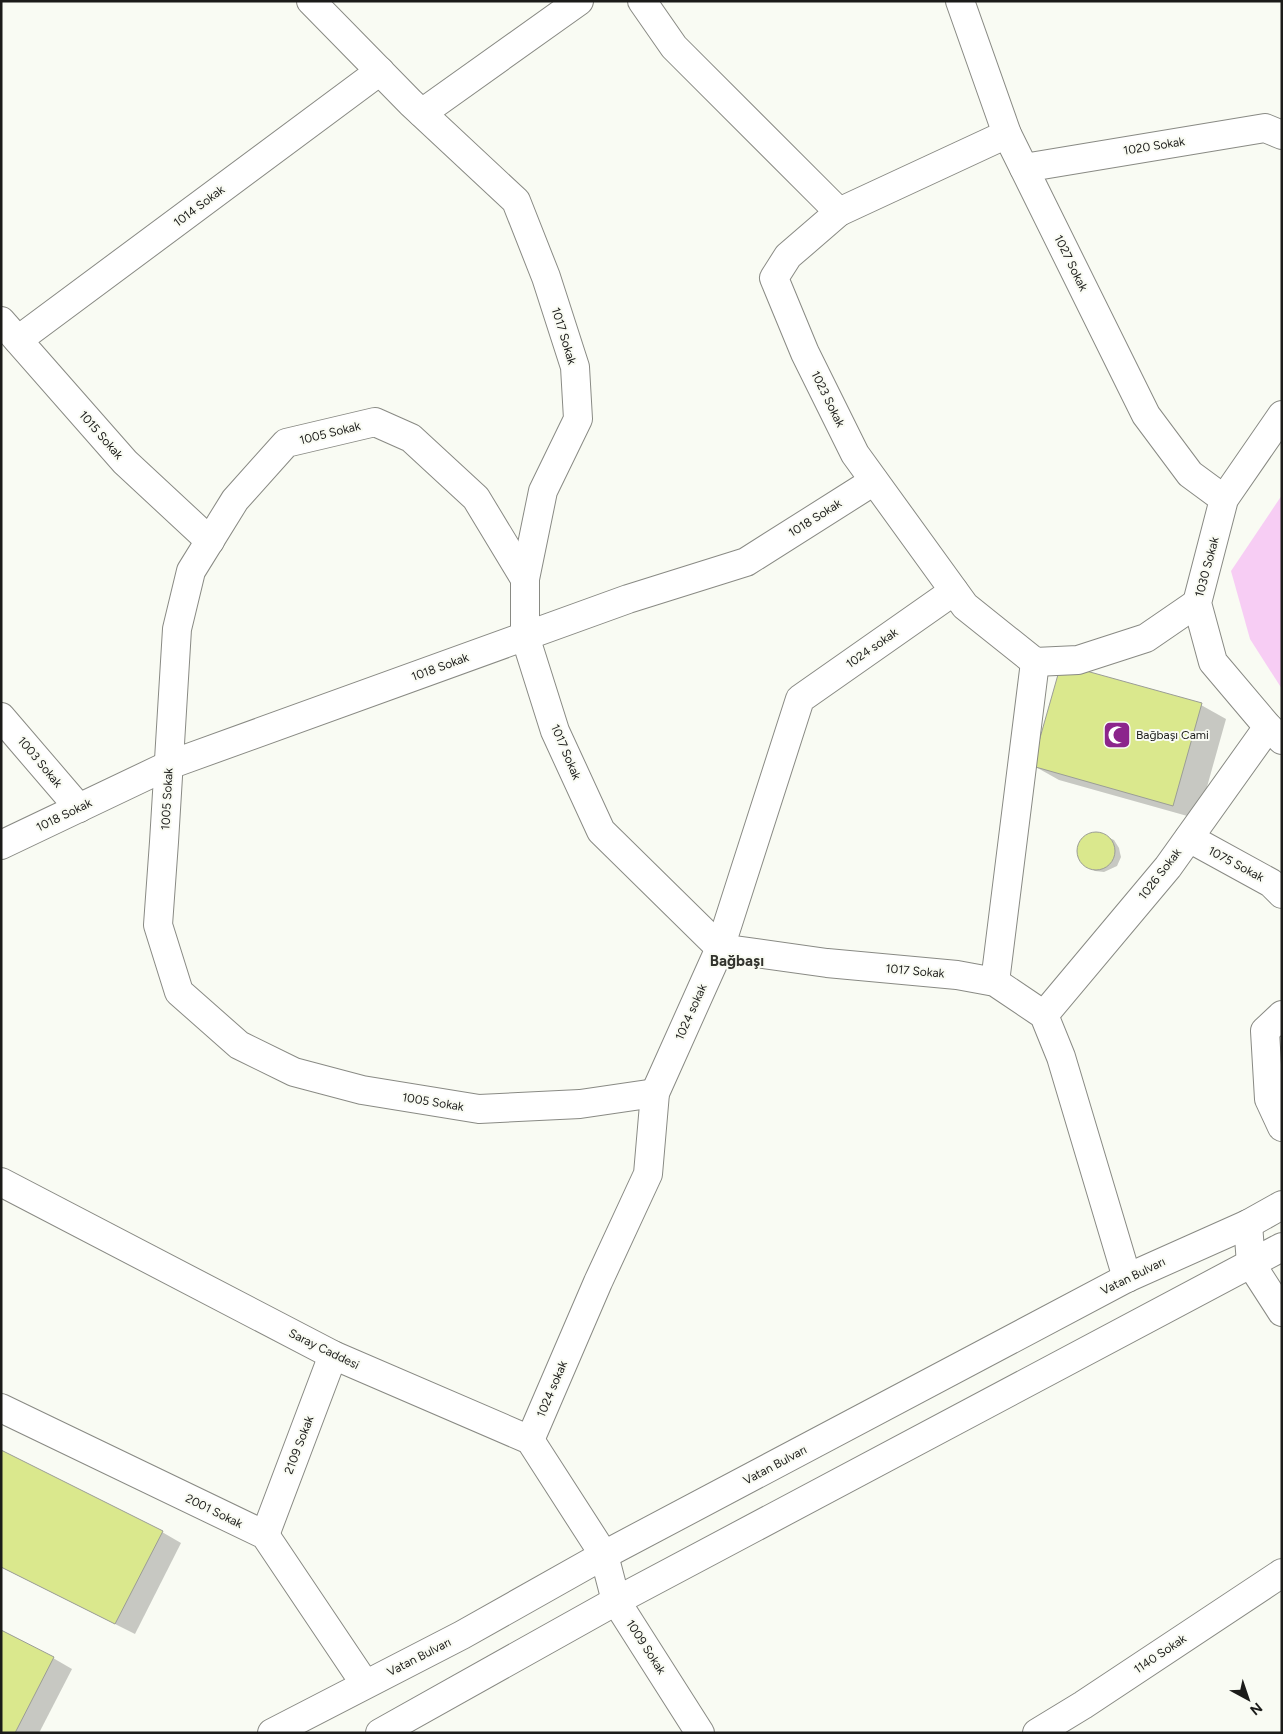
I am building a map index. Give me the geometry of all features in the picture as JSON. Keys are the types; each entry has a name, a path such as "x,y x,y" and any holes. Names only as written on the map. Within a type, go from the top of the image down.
{"street":[{"name":"1017 Sokak","path":"310,1 422,114 516,201 546,277 575,367 578,419 543,491 525,578 525,636 555,731 601,831 720,948 827,963 956,975 995,982 1044,1014"},
{"path":"422,114 579,1"},
{"path":"642,1 674,47 839,212 1007,134"},
{"name":"1027 Sokak","path":"960,1 1007,134 1146,415 1190,474 1224,500"},
{"name":"1014 Sokak","path":"10,330 380,72"},
{"name":"1020 Sokak","path":"1024,168 1276,130"},
{"name":"1023 Sokak","path":"839,212 788,256 774,278 805,353 855,454 965,606 1035,662"},
{"name":"1015 Sokak","path":"10,330 125,462 210,541"},
{"name":"1030 Sokak","path":"1275,733 1213,662 1197,603 1224,500 1282,415"},
{"name":"1005 Sokak","path":"525,578 476,498 411,438 375,422 286,444 235,500 191,571 177,629 158,925 179,992 239,1045 294,1072 362,1090 479,1109 580,1104 656,1093"},
{"name":"1018 Sokak","path":"1,845 169,765 628,599 746,562 874,482"},
{"name":"1024 sokak","path":"530,1440 598,1282 648,1174 656,1093 720,948 800,699 954,591"},
{"path":"995,982 1035,662 1078,660 1146,638 1197,603"},
{"name":"1003 Sokak","path":"1,717 79,808"},
{"name":"1026 Sokak","path":"1044,1014 1168,867 1188,838 1275,733"},
{"name":"1075 Sokak","path":"1188,838 1271,883 1282,894"},
{"path":"1044,1014 1061,1057 1127,1278"},
{"path":"1282,1015 1265,1031 1269,1099 1282,1127"},
{"name":"Saray Caddesi","path":"1,1182 333,1355 530,1440"},
{"name":"Vatan Bulvarı","path":"272,1733 462,1635 604,1555 1127,1278 1248,1224 1282,1204"},
{"path":"1248,1224 1251,1264 1282,1312"},
{"path":"380,1733 616,1601 1282,1247"},
{"name":"2109 Sokak","path":"265,1535 333,1355"},
{"name":"2001 Sokak","path":"1,1408 265,1535"},
{"path":"530,1440 604,1555"},
{"path":"265,1535 366,1684"},
{"name":"1009 Sokak","path":"604,1555 616,1601 700,1733"},
{"name":"1140 Sokak","path":"1037,1733 1100,1694 1282,1573"}],"shaded area":[{"path":"1282,495 1282,689 1250,639 1231,571"}],"building":[{"name":"Bağbaşı Cami","path":"1061,664 1202,703 1173,806 1032,766"},
{"path":"1096,832 1110,837 1115,851 1110,865 1096,870 1082,865 1077,851 1082,837"},
{"path":"1,1450 163,1531 115,1624 1,1567"},
{"path":"1,1630 54,1657 15,1733 1,1733"}],"place":[{"name":"Bağbaşı Cami","path":"1117,735"}],"district":[{"name":"Bağbaşı","path":"737,961"}]}
